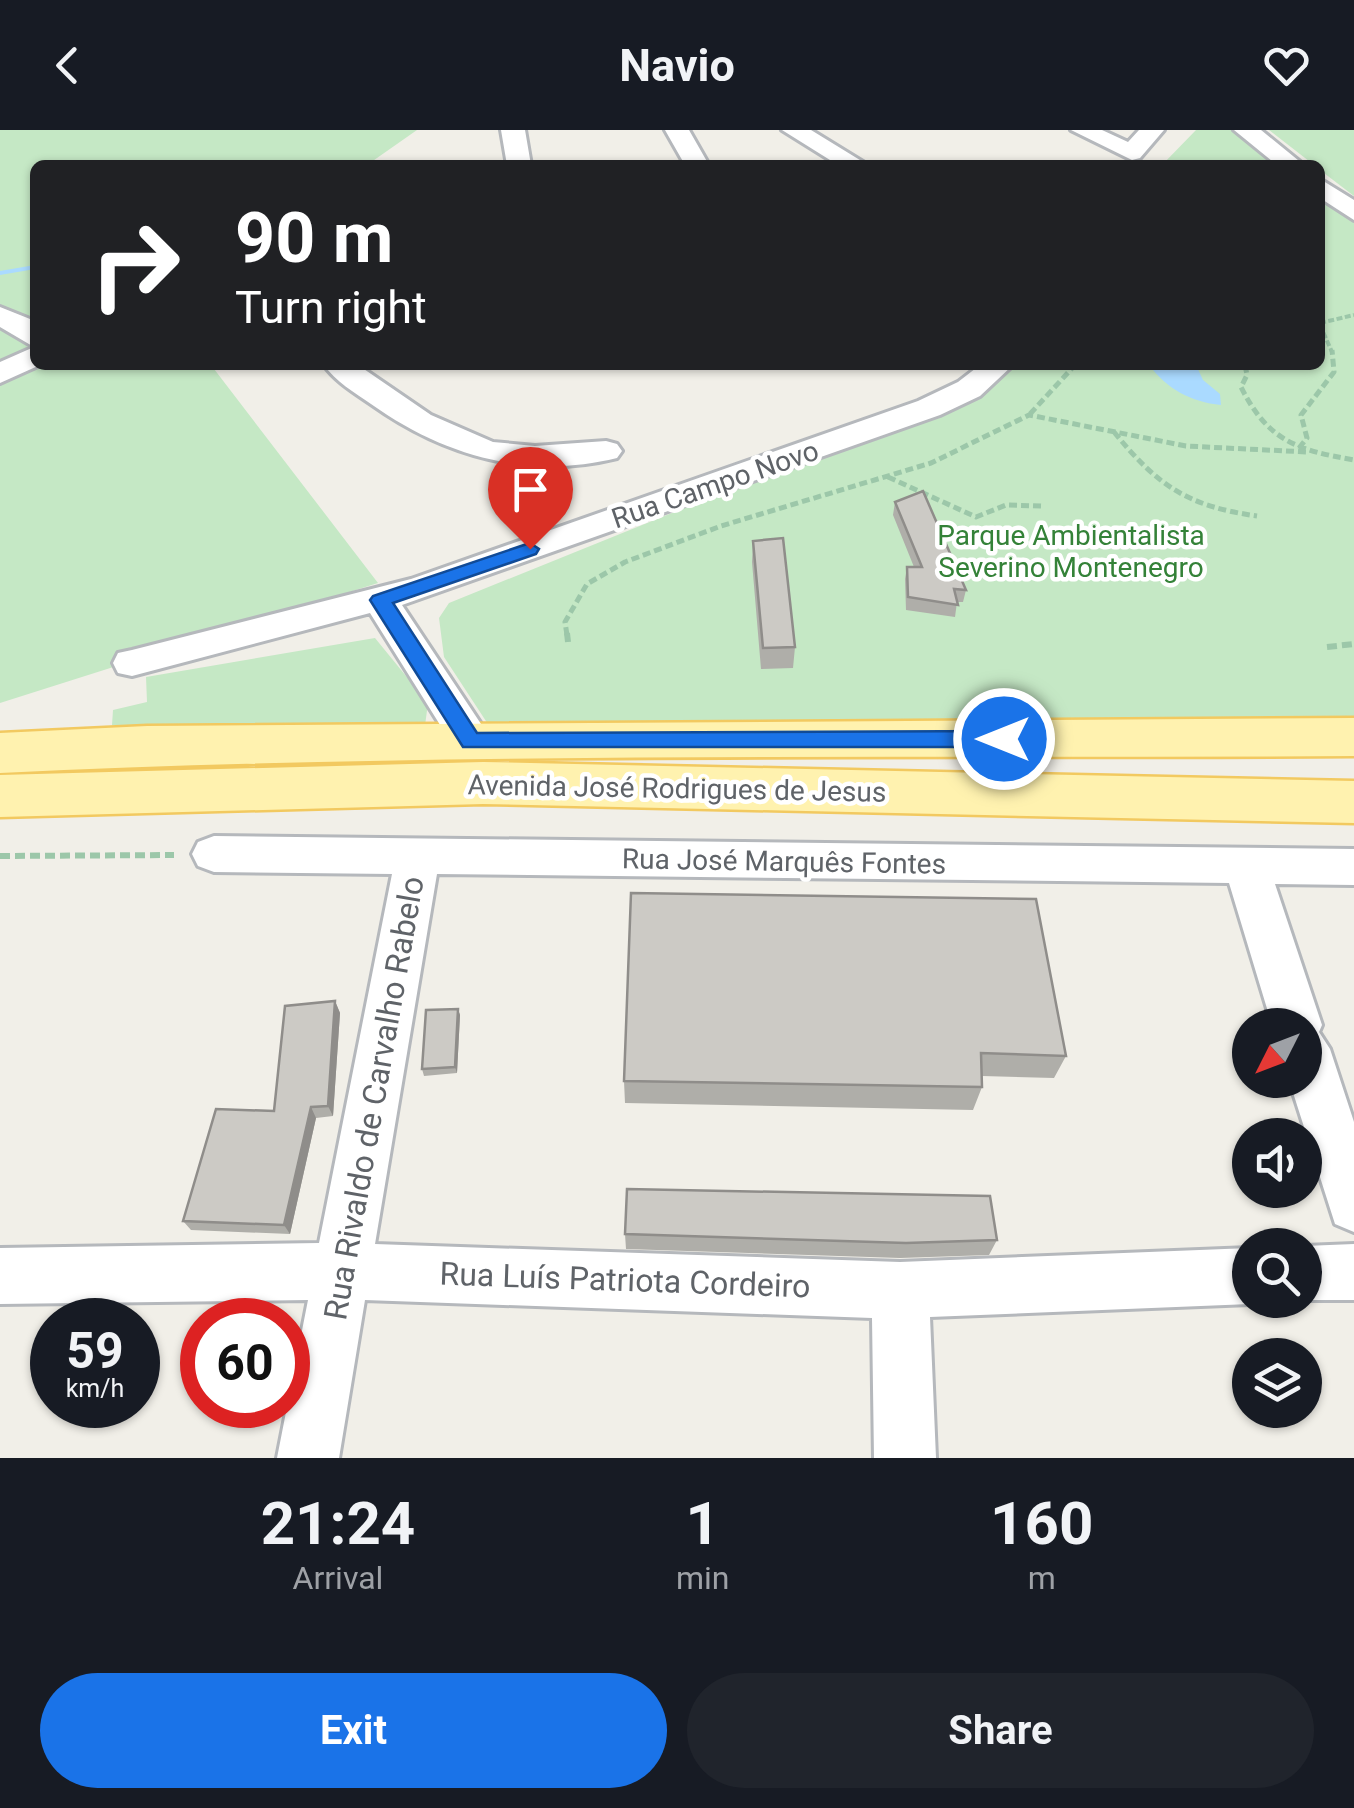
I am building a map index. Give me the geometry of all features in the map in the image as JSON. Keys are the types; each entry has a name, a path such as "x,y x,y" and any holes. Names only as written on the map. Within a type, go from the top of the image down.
{"main road":[{"name":"Avenida José Rodrigues de Jesus","path":"0,753 147,746 471,742 1354,737"},
{"name":"Avenida José Rodrigues de Jesus","path":"0,796 482,784 1354,802"}],"street":[{"path":"512,130 519,160"},
{"path":"677,130 694,160"},
{"path":"794,130 847,160"},
{"path":"1084,130 1132,153 1150,130"},
{"path":"1155,160 1176,130"},
{"path":"1246,130 1285,160"},
{"path":"1325,190 1354,212"},
{"path":"0,306 30,297"},
{"path":"0,316 30,330"},
{"path":"345,370 380,399 443,434 509,455 606,451"},
{"name":"Rua Campo Novo","path":"132,663 380,600 930,408 969,389 992,370"},
{"path":"380,600 471,742"},
{"name":"Rua José Marquês Fontes","path":"214,854 1247,868 1354,866"},
{"name":"Rua Rivaldo de Carvalho Rabelo","path":"308,1458 418,856"},
{"path":"1247,868 1292,1008"},
{"path":"1320,1098 1354,1205"},
{"name":"Rua Luís Patriota Cordeiro","path":"3,1273 343,1271 900,1290 1232,1277"},
{"path":"1322,1273 1354,1272"},
{"path":"900,1290 905,1458"}],"path":[{"path":"1325,323 1354,315"},
{"path":"1299,448 1307,438 1300,415 1322,394 1334,372 1336,360 1325,335"},
{"path":"568,642 564,622 586,584 625,562 721,526 931,463 1029,415 1071,370"},
{"path":"1246,370 1242,387 1252,414 1274,434 1308,452"},
{"path":"1029,415 1186,446 1308,452 1354,460"},
{"path":"1113,432 1145,471 1182,500 1228,513 1257,516"},
{"path":"887,476 976,517 1006,505 1042,506"},
{"path":"1327,647 1354,644"},
{"path":"0,856 214,854"}],"green space":[{"path":"0,130 417,130 374,160 30,160 30,370 215,370 378,583 0,703"},
{"path":"1196,130 1235,130 1276,160 1167,160"},
{"path":"1269,130 1354,130 1354,196 1325,174 1325,160 1308,160"},
{"name":"Parque Ambientalista Severino Montenegro","path":"1325,196 1354,217 1354,736 499,741 444,657 439,618 449,603 756,479 994,370 1325,370"},
{"path":"375,638 428,703 424,733 112,725 113,710 147,702 146,677"}],"water":[{"path":"1154,370 1198,370 1203,380 1220,394 1221,405 1180,393"}],"building":[{"path":"923,491 966,590 954,589 958,605 908,597 907,567 922,567 895,502"},
{"path":"783,538 795,647 763,648 753,541"},
{"path":"631,893 1036,899 1066,1056 981,1053 982,1087 624,1081"},
{"path":"335,1001 328,1106 311,1107 284,1225 183,1221 216,1109 274,1111 285,1006"},
{"path":"458,1009 455,1067 422,1069 426,1010"},
{"path":"627,1189 990,1196 997,1240 906,1243 625,1234"}],"waterway":[{"path":"0,273 30,268"}],"route":[{"path":"530,549 380,600 471,742 1004,739"}]}
